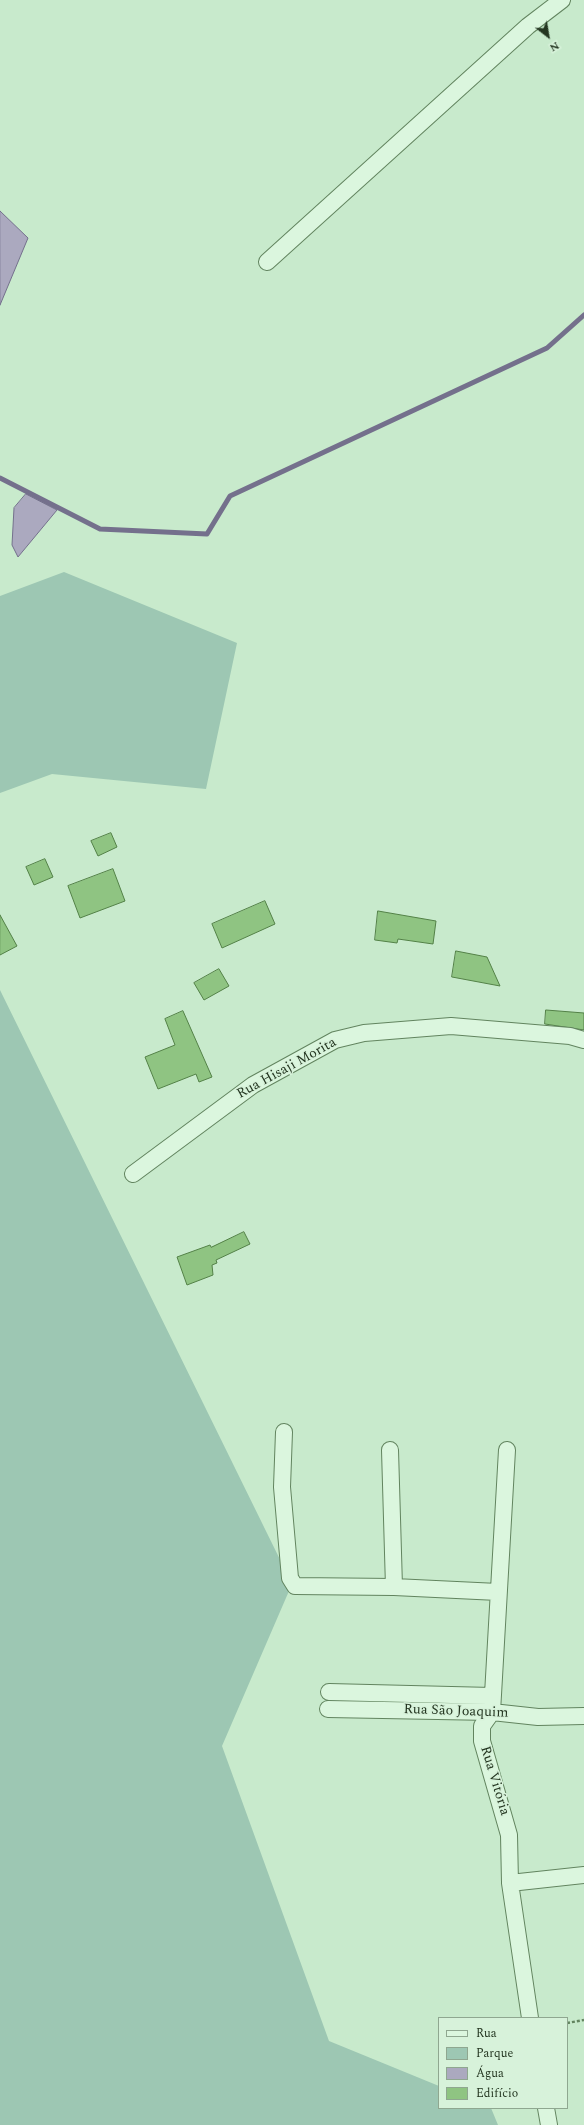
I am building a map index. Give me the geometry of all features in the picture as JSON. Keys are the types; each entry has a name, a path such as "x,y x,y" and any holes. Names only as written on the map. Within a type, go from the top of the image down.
{"street":[{"path":"267,262 528,26 562,0"},
{"name":"Rua Hisaji Morita","path":"133,1174 253,1085 335,1040 364,1033 451,1026 570,1036 584,1040"},
{"path":"284,1432 282,1487 291,1582 295,1586 302,1588 394,1587 498,1592"},
{"path":"390,1450 394,1587"},
{"path":"492,1712 507,1450"},
{"path":"329,1692 492,1696"},
{"name":"Rua São Joaquim","path":"328,1709 492,1712 538,1717 584,1716"},
{"name":"Rua Vitória","path":"492,1712 482,1726 482,1741 510,1835 510,1883 530,2017"},
{"path":"510,1883 584,1875"},
{"path":"546,2109 549,2125"}],"path":[{"path":"568,2023 584,2020"}],"green space":[{"path":"64,572 237,643 206,789 52,774 0,793 0,596"},
{"path":"0,990 292,1584 222,1746 329,2041 438,2086 438,2109 491,2109 498,2125 0,2125"}],"water":[{"path":"0,211 28,238 0,305"},
{"path":"26,494 57,510 18,557 12,545 14,508"}],"building":[{"path":"111,833 117,847 98,856 91,841"},
{"path":"45,859 53,877 34,885 26,867"},
{"path":"113,869 125,901 80,918 68,886"},
{"path":"265,901 275,924 222,948 212,924"},
{"path":"378,911 436,921 433,944 398,939 397,943 375,940"},
{"path":"0,915 17,946 0,955"},
{"path":"456,951 487,957 500,986 452,977"},
{"path":"219,969 229,986 204,1000 194,983"},
{"path":"546,1010 584,1013 584,1030 545,1024"},
{"path":"183,1011 212,1077 199,1082 196,1074 158,1089 145,1057 175,1045 165,1019"},
{"path":"244,1232 250,1244 216,1260 217,1263 212,1265 213,1275 187,1285 177,1257 210,1245 211,1247"}],"waterway":[{"path":"0,478 100,529 207,534 230,496 547,348 584,315"}]}
